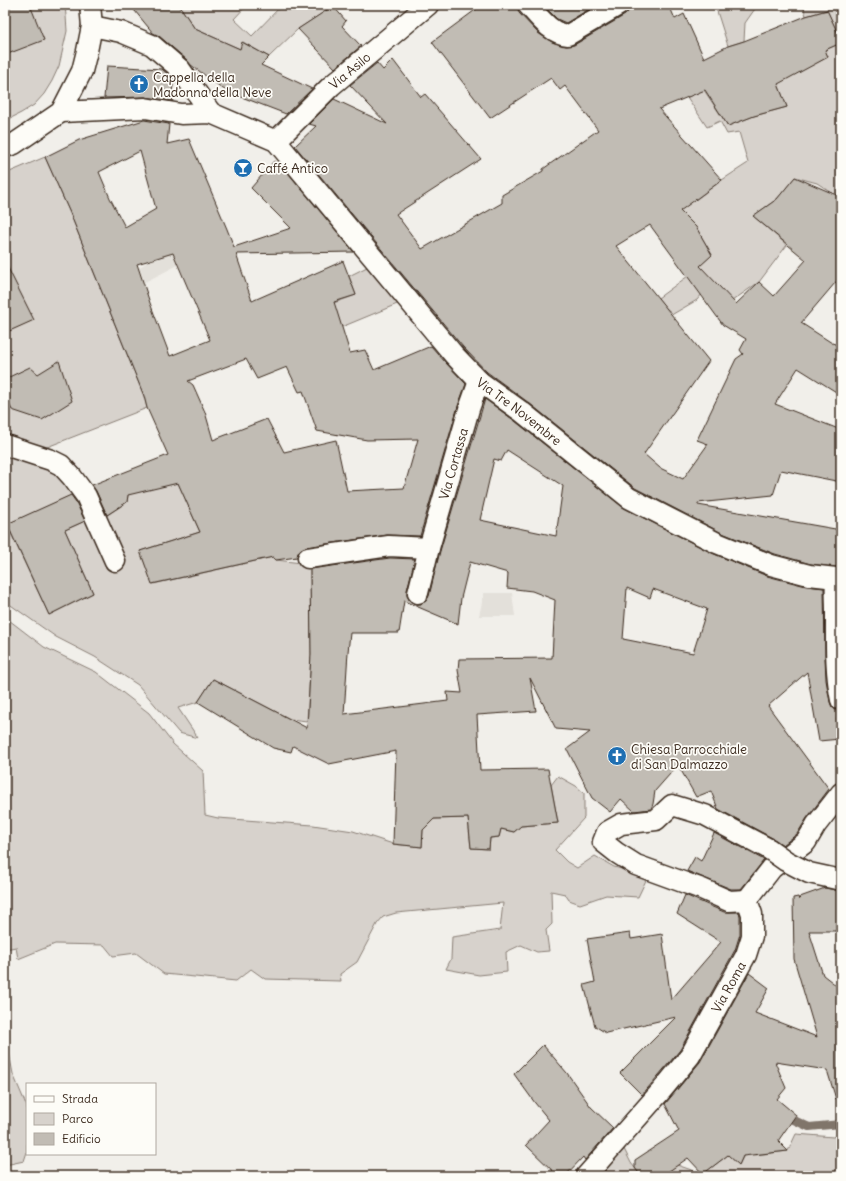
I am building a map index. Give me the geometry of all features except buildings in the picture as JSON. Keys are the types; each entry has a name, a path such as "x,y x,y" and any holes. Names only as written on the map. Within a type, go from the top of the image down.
{"street":[{"path":"5,147 14,144 61,112 82,71 92,26 90,5"},
{"name":"Via Asilo","path":"276,141 331,86 428,5"},
{"path":"528,5 554,31 561,35 568,35 619,5"},
{"path":"92,26 121,32 152,45 180,69 211,113"},
{"path":"61,112 145,108 181,114 211,113 276,141"},
{"name":"Via Tre Novembre","path":"276,141 454,355 479,381 522,412 629,498 717,543 771,564 809,575 839,577"},
{"name":"Via Cortassa","path":"418,593 429,548 469,409 479,381"},
{"path":"5,445 51,460 61,465 65,469 86,496 115,561"},
{"path":"308,558 389,546 429,548"},
{"path":"839,577 835,593 836,654 841,700"},
{"path":"841,793 816,825 806,842 772,868 747,900 729,901 702,889 636,865 603,842 607,832 621,824 656,820 672,805 705,815 769,849 786,861 809,874 841,880"},
{"name":"Via Roma","path":"586,1176 690,1056 746,955 752,936 752,914 747,900"}],"shaded area":[{"path":"174,252 178,265 143,283 137,269 150,260"},
{"path":"484,593 512,593 515,616 479,616"}],"green space":[{"path":"5,5 65,5 67,31 59,66 44,94 34,105 5,121"},
{"path":"179,5 247,5 234,19 252,36 282,5 335,5 298,29 269,57 243,42 240,49 195,29"},
{"path":"715,5 760,5 757,6 745,23 744,41 728,46"},
{"path":"803,5 841,5 841,40 827,10 806,16"},
{"path":"841,43 841,195 834,194 817,183 795,177 777,199 753,216 787,245 759,282 732,301 713,281 697,300 673,314 658,298 688,276 712,255 696,227 671,202 682,190 694,201 748,163 739,132 727,134 720,121 707,127 687,97 704,90 728,126 754,116 787,107 773,71 791,76 828,57 825,50"},
{"path":"45,157 70,213 144,396 147,408 42,449 5,439 5,174"},
{"path":"371,265 402,302 320,336 325,306 356,295 349,276"},
{"path":"5,452 62,472 74,494 7,525 49,615 93,593 65,530 85,521 106,516 127,502 129,489 178,483 200,532 140,551 153,584 273,557 276,560 310,564 311,654 307,721 290,719 213,679 198,702 178,708 198,738 179,733 138,685 95,657 56,637 5,601"},
{"path":"5,617 44,647 96,672 149,713 173,744 203,771 205,815 218,818 313,825 353,831 393,844 422,847 423,830 434,819 468,818 471,848 489,849 490,838 499,837 501,829 514,832 521,826 558,823 551,785 558,776 576,786 584,793 584,818 555,850 567,862 577,868 595,856 614,867 648,876 638,897 606,895 580,904 569,900 565,894 551,891 552,924 546,930 549,951 537,952 521,945 506,952 507,972 479,975 446,969 451,959 452,937 500,930 503,903 396,913 383,917 377,924 357,962 340,974 341,981 265,979 251,969 236,981 164,974 136,953 113,956 104,945 55,944 18,959 16,947 5,949"},
{"path":"5,1044 8,1047 13,1074 26,1105 26,1155 24,1161 5,1165"},
{"path":"841,1133 841,1176 662,1176 677,1165 703,1174 728,1155 739,1165 747,1149 755,1155 788,1151 796,1134 833,1137"},
{"path":"623,1147 631,1163 641,1176 596,1176"}],"waterway":[{"path":"783,1115 809,1127 841,1124"}],"place":[{"name":"Cappella della Madonna della Neve","path":"139,84"},
{"name":"Caffé Antico","path":"243,168"},
{"name":"Chiesa Parrocchiale di San Dalmazzo","path":"617,756"}]}
